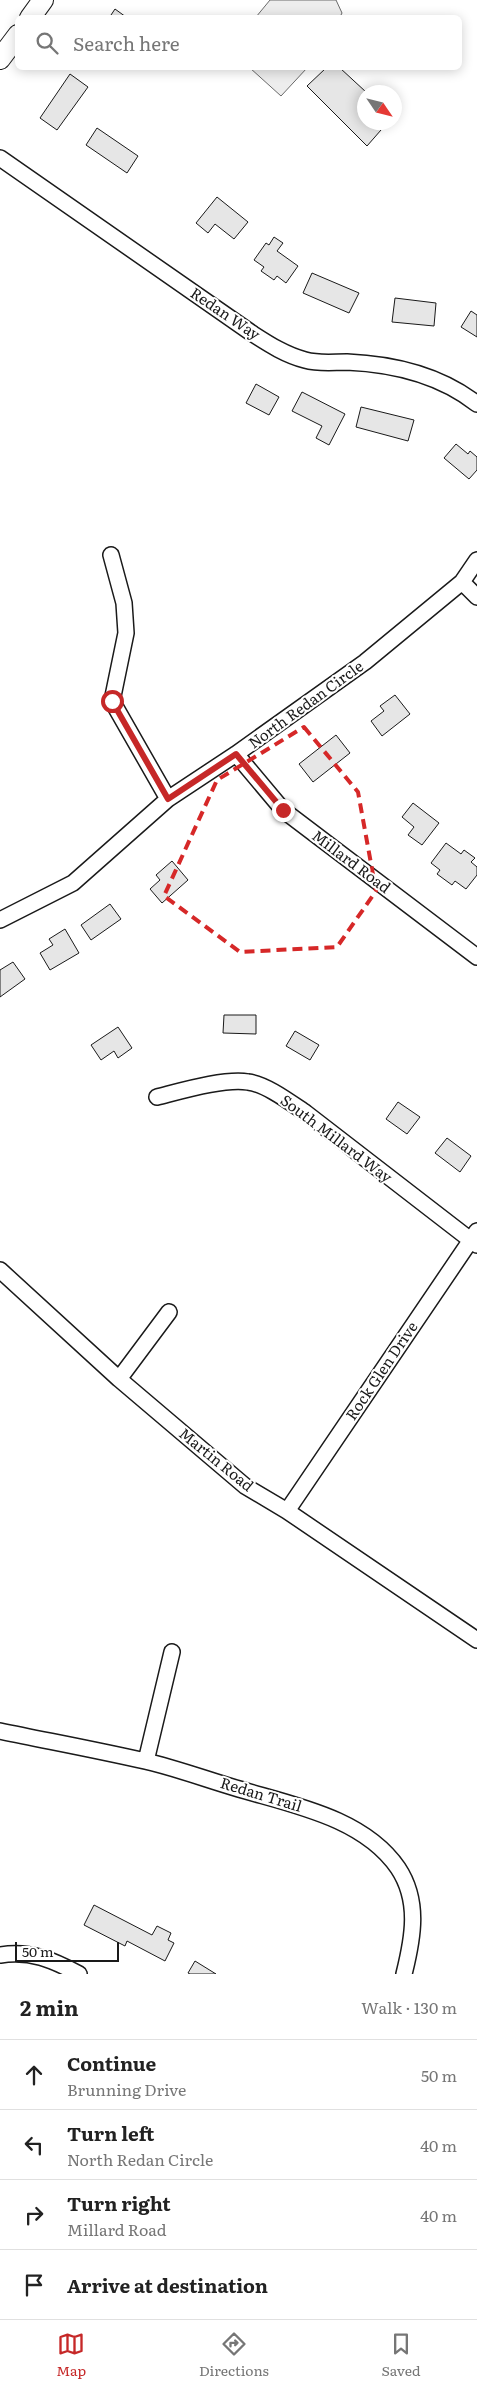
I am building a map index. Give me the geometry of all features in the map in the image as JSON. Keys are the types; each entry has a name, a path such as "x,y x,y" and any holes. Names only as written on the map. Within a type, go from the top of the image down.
{"main road":[{"path":"32,15 43,0"},
{"path":"0,59 15,39"}],"street":[{"name":"Redan Way","path":"0,158 253,334 286,354 326,363 347,362 398,368 448,385 477,404"},
{"path":"111,556 124,603 126,633 112,701 168,799"},
{"name":"North Redan Circle","path":"0,920 72,883 168,799 236,754 365,662 462,582 477,560"},
{"path":"462,582 477,597"},
{"name":"Millard Road","path":"236,754 283,810 477,957"},
{"name":"South Millard Way","path":"157,1097 207,1085 249,1082 276,1094 306,1113 475,1239"},
{"name":"Rock Glen Drive","path":"287,1511 475,1239"},
{"name":"Martin Road","path":"0,1270 119,1379 245,1486 287,1511 477,1640"},
{"path":"119,1379 169,1312"},
{"path":"146,1761 172,1652"},
{"name":"Redan Trail","path":"0,1731 146,1761 323,1814 357,1831 386,1853 399,1870 408,1888 413,1908 414,1929 404,1974"},
{"path":"0,1955 24,1954 51,1959 79,1974"}],"highlighted area":[{"path":"304,727 358,792 376,891 337,947 240,952 164,896 217,780"}],"shaded area":[{"path":"270,0 336,0 342,13 341,15 258,15"},
{"path":"252,70 305,70 281,96"}],"building":[{"path":"115,9 123,15 111,15"},
{"path":"324,70 342,70 358,85 357,130 381,130 367,146 307,86"},
{"path":"70,74 88,87 57,130 40,118"},
{"path":"97,128 138,156 127,173 86,145"},
{"path":"217,197 248,222 234,239 215,224 208,233 196,223"},
{"path":"274,237 283,243 277,251 298,266 286,283 277,276 274,280 261,271 264,267 254,260 266,243 269,245"},
{"path":"312,273 359,293 349,313 303,293"},
{"path":"395,298 436,303 434,326 392,322"},
{"path":"471,311 477,315 477,337 461,327"},
{"path":"256,384 279,397 269,415 246,403"},
{"path":"302,392 345,414 329,445 316,438 322,426 292,411"},
{"path":"361,407 414,420 408,441 356,427"},
{"path":"456,444 468,454 470,451 477,457 477,470 469,479 444,458"},
{"path":"395,695 410,714 382,736 371,721 384,711 380,706"},
{"path":"336,735 350,753 313,782 299,764"},
{"path":"413,803 439,823 422,845 408,835 414,827 402,817"},
{"path":"446,843 461,854 464,850 475,858 471,862 477,867 477,875 466,889 455,881 452,885 437,874 440,870 431,863"},
{"path":"172,861 188,880 162,903 150,889 160,880 156,875"},
{"path":"110,904 121,919 91,940 81,925"},
{"path":"65,929 79,953 50,970 40,953 53,945 49,939"},
{"path":"13,962 25,979 0,997 0,970"},
{"path":"224,1015 256,1015 256,1034 223,1033"},
{"path":"118,1027 132,1048 118,1058 114,1051 101,1060 91,1045"},
{"path":"295,1031 319,1045 310,1060 286,1046"},
{"path":"398,1102 420,1117 407,1134 386,1119"},
{"path":"447,1138 471,1156 460,1172 435,1153"},
{"path":"94,1905 152,1935 157,1926 171,1933 168,1940 174,1943 165,1961 127,1941 125,1946 84,1925"},
{"path":"195,1961 216,1974 188,1973"}],"route":[{"path":"112,701 138,750 168,799 236,754 283,810"}]}
